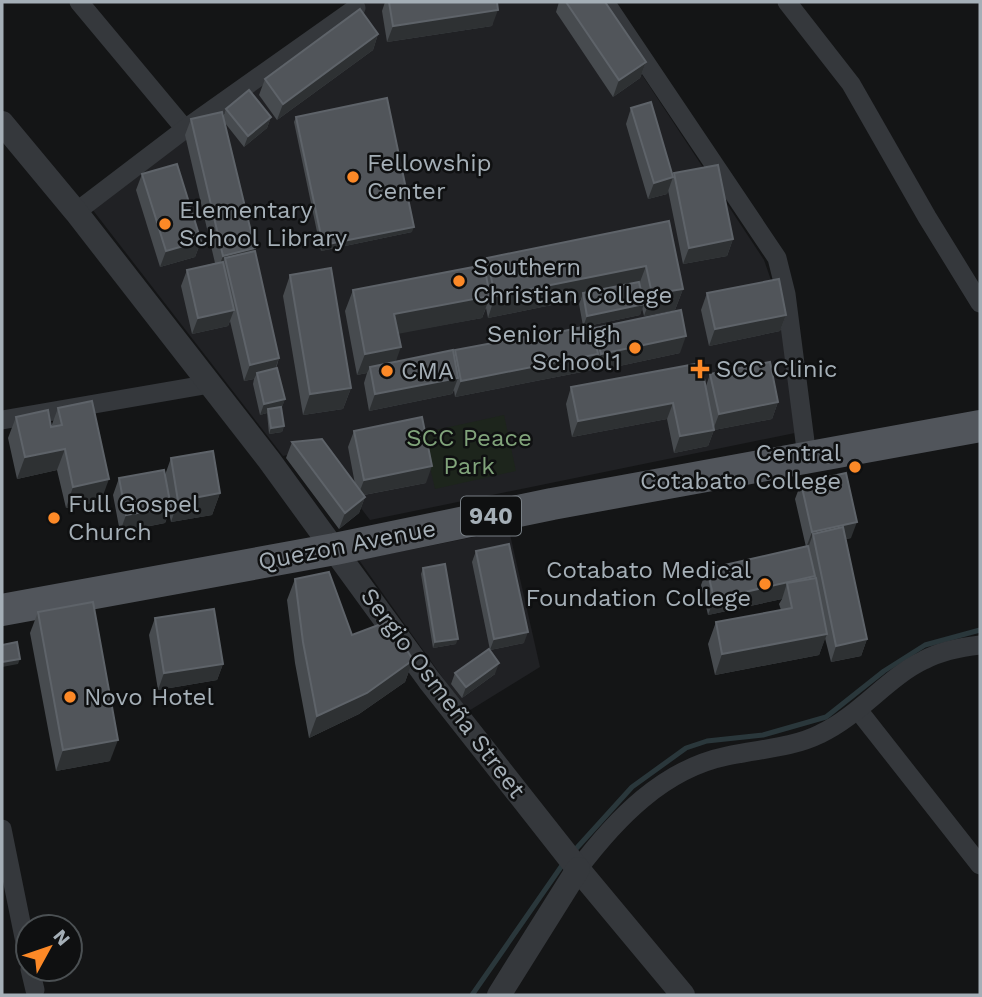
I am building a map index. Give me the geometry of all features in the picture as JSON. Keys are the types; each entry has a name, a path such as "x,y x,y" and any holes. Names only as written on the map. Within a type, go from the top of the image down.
{"main road":[{"name":"Quezon Avenue","path":"2,610 335,548 544,505 980,426"}],"street":[{"path":"79,2 185,129"},
{"path":"605,2 777,258 786,294 807,457"},
{"path":"788,2 851,84 920,206 980,303"},
{"path":"76,212 185,129 356,8"},
{"name":"Sergio Osmeña Street","path":"2,123 76,212 210,384 335,548 429,680 578,869 683,995"},
{"path":"2,420 210,384"},
{"path":"499,995 578,869 601,839 629,809 663,784 690,768 724,756 798,743 835,727 924,660 964,647 980,645"},
{"path":"858,710 980,864"},
{"path":"2,830 19,913"},
{"path":"33,983 35,990"}],"shaded area":[{"name":"Southern Christian College","path":"354,2 594,2 764,260 779,303 795,433 370,520 316,449 283,456 92,209"},
{"path":"509,530 540,667 467,712 359,560"}],"green space":[{"name":"SCC Peace Park","path":"504,415 516,471 435,489 422,433"}],"building":[{"path":"389,2 497,2 498,10 393,26"},
{"path":"566,2 605,2 646,62 619,80"},
{"path":"360,9 378,34 283,104 265,79"},
{"path":"249,90 271,117 248,136 226,109"},
{"name":"Fellowship Center","path":"387,98 414,227 323,245 296,117"},
{"path":"651,102 673,177 654,183 631,108"},
{"path":"222,112 255,248 223,256 191,119"},
{"path":"177,164 201,241 166,251 142,174"},
{"path":"718,165 733,239 689,248 674,173"},
{"path":"669,221 683,289 652,294 646,266 495,296 487,258"},
{"path":"255,251 279,358 250,365 225,258"},
{"path":"223,262 234,310 198,318 187,270"},
{"path":"484,265 490,296 394,314 401,347 365,354 353,290"},
{"path":"331,268 351,388 310,394 290,275"},
{"path":"779,279 786,315 715,329 707,293"},
{"path":"639,282 644,304 587,316 583,293"},
{"path":"681,310 686,336 601,354 595,328"},
{"path":"592,325 598,354 461,381 455,350"},
{"path":"453,350 458,378 375,394 370,367"},
{"path":"770,362 778,402 719,414 710,374"},
{"path":"701,363 714,430 680,436 673,403 578,421 571,387"},
{"path":"277,368 285,399 264,404 257,373"},
{"path":"92,401 109,479 73,487 65,449 25,457 16,417 48,410 51,427 62,425 58,408"},
{"path":"281,407 284,426 271,428 268,409"},
{"path":"422,417 432,466 364,480 354,431"},
{"path":"322,439 365,497 345,513 292,442"},
{"path":"213,451 220,493 178,501 171,458"},
{"path":"164,470 171,507 126,515 119,478"},
{"path":"846,473 857,522 812,532 801,483"},
{"path":"843,527 867,639 836,646 813,534"},
{"path":"509,544 528,632 494,639 476,551"},
{"path":"808,546 815,576 714,599 707,569"},
{"path":"445,564 458,639 435,642 423,568"},
{"path":"329,572 352,635 389,621 413,660 367,693 317,716 295,579"},
{"path":"816,578 827,634 722,654 716,622 792,608 787,583"},
{"name":"Novo Hotel","path":"93,602 118,740 63,750 38,612"},
{"path":"214,609 223,664 164,673 155,618"},
{"path":"17,642 20,659 2,662 2,645"},
{"path":"489,649 499,663 466,687 455,673"}],"waterway":[{"path":"574,851 632,787 686,748 707,741 763,735 826,717 884,671 925,645 980,630"},
{"path":"472,995 563,864"}],"place":[{"name":"Fellowship Center","path":"353,177"},
{"name":"Elementary School Library","path":"165,224"},
{"name":"Southern Christian College","path":"459,281"},
{"name":"Senior High School1","path":"635,348"},
{"name":"SCC Clinic","path":"700,369"},
{"name":"CMA","path":"387,371"},
{"name":"Central Cotabato College","path":"855,467"},
{"name":"Full Gospel Church","path":"54,518"},
{"name":"Cotabato Medical Foundation College","path":"765,584"},
{"name":"Novo Hotel","path":"70,697"}]}
